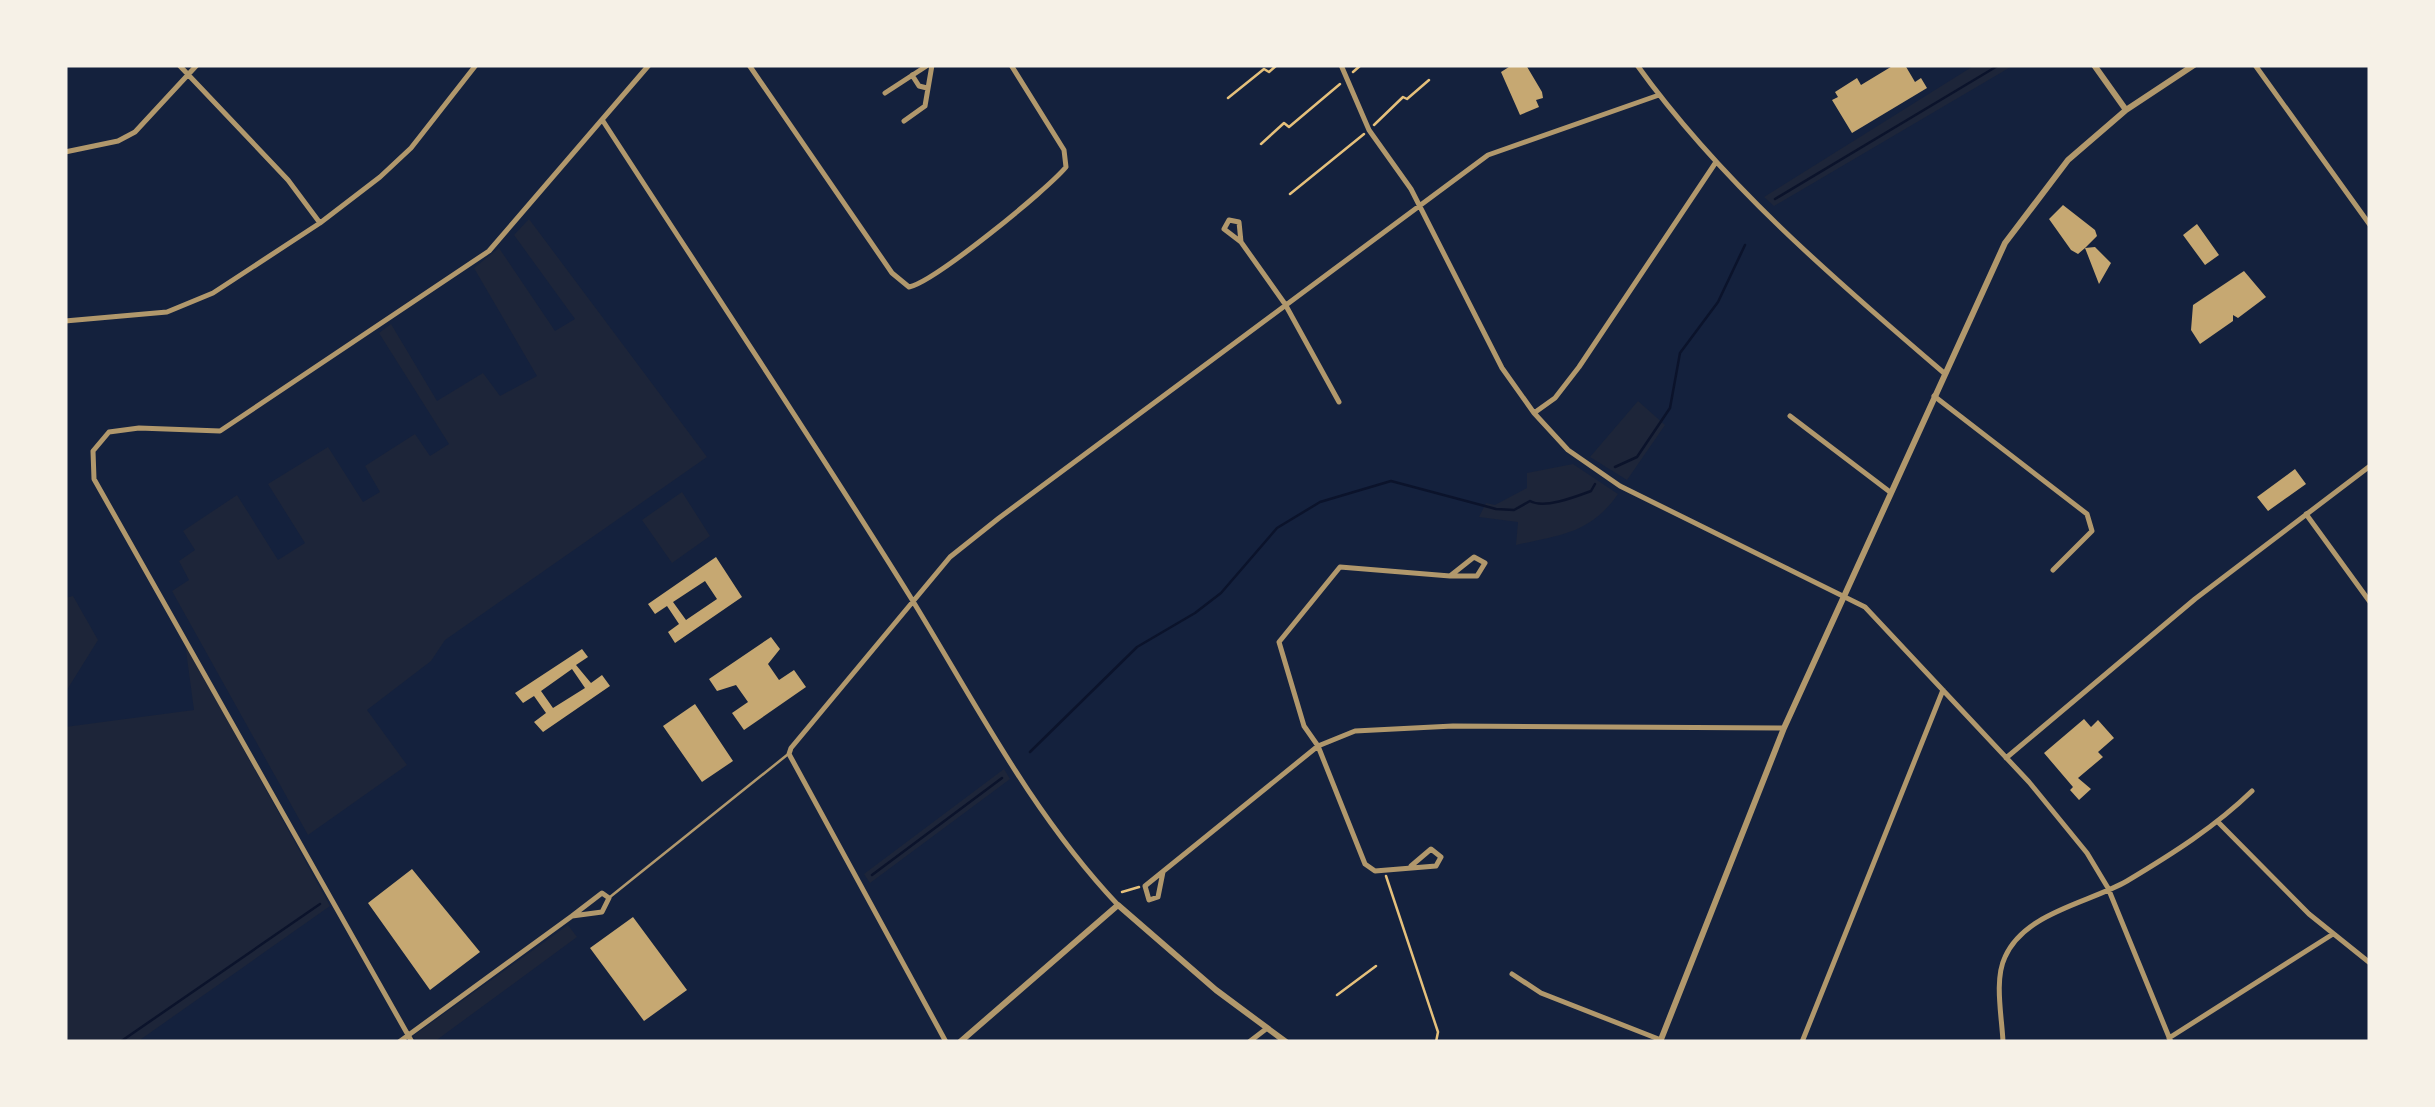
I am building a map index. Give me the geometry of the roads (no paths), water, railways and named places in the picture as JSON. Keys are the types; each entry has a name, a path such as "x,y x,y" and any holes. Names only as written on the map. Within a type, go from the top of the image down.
{"street":[{"path":"179,65 288,180 320,223"},
{"path":"65,152 118,141 135,132 197,65"},
{"path":"65,321 167,312 212,293 320,223 411,148 476,65"},
{"path":"410,1038 94,480 93,451 99,440 121,428 220,431 489,252 649,65"},
{"path":"749,65 892,273 908,287 947,265 1066,167 1064,150 1011,65"},
{"path":"884,93 930,65"},
{"path":"904,121 924,106 930,65"},
{"path":"1341,65 1369,130 1419,204 1502,368 1534,413 1568,450 1620,486 1864,606 2069,828 2108,888 2170,1040 2334,934"},
{"path":"1637,65 1716,161 1944,374"},
{"path":"2094,65 2126,110"},
{"path":"1512,974 1541,993 1660,1041 1784,728 1944,374 2017,224 2068,160 2126,110 2194,65"},
{"path":"2255,65 2370,225"},
{"path":"912,76 919,86 928,88"},
{"path":"946,1042 790,754 912,600 966,543 1488,154 1659,94"},
{"path":"603,121 912,600 1010,765 1059,836 1118,905 1286,1042"},
{"path":"1534,413 1555,398 1579,367 1716,161"},
{"path":"1241,242 1243,228 1229,220 1224,230 1241,242 1285,304 1340,402"},
{"path":"1934,396 2087,514 2092,532 2053,570"},
{"path":"1790,416 1890,492"},
{"path":"2006,758 2195,599 2370,466"},
{"path":"2306,514 2370,602"},
{"path":"1412,866 1431,849 1441,857 1436,866 1374,871 1365,864 1318,746 1304,726 1278,652 1283,632 1340,567 1450,576 1476,576 1485,562 1474,557 1450,576"},
{"path":"1802,1042 1943,690"},
{"path":"1163,872 1156,900 1146,898 1144,886 1318,746 1372,728 1784,728"},
{"path":"2003,1042 2001,968 2011,947 2054,914 2108,888 2219,823 2252,790"},
{"path":"2219,823 2370,964"},
{"path":"399,1042 410,1038 596,894 609,898 602,912 572,916"},
{"path":"960,1042 1118,905"},
{"path":"1249,1042 1266,1029"}],"lane":[{"path":"609,898 790,754"}],"waterway":[{"path":"1775,199 1999,65"},
{"path":"1615,467 1637,457 1670,408 1680,353 1718,302 1745,245"},
{"path":"1030,752 1137,647 1221,593 1277,528 1320,502 1391,481 1496,509 1514,510 1530,501 1543,504 1568,499 1591,491 1595,484"},
{"path":"872,875 1002,778"},
{"path":"120,1042 320,904"}]}
